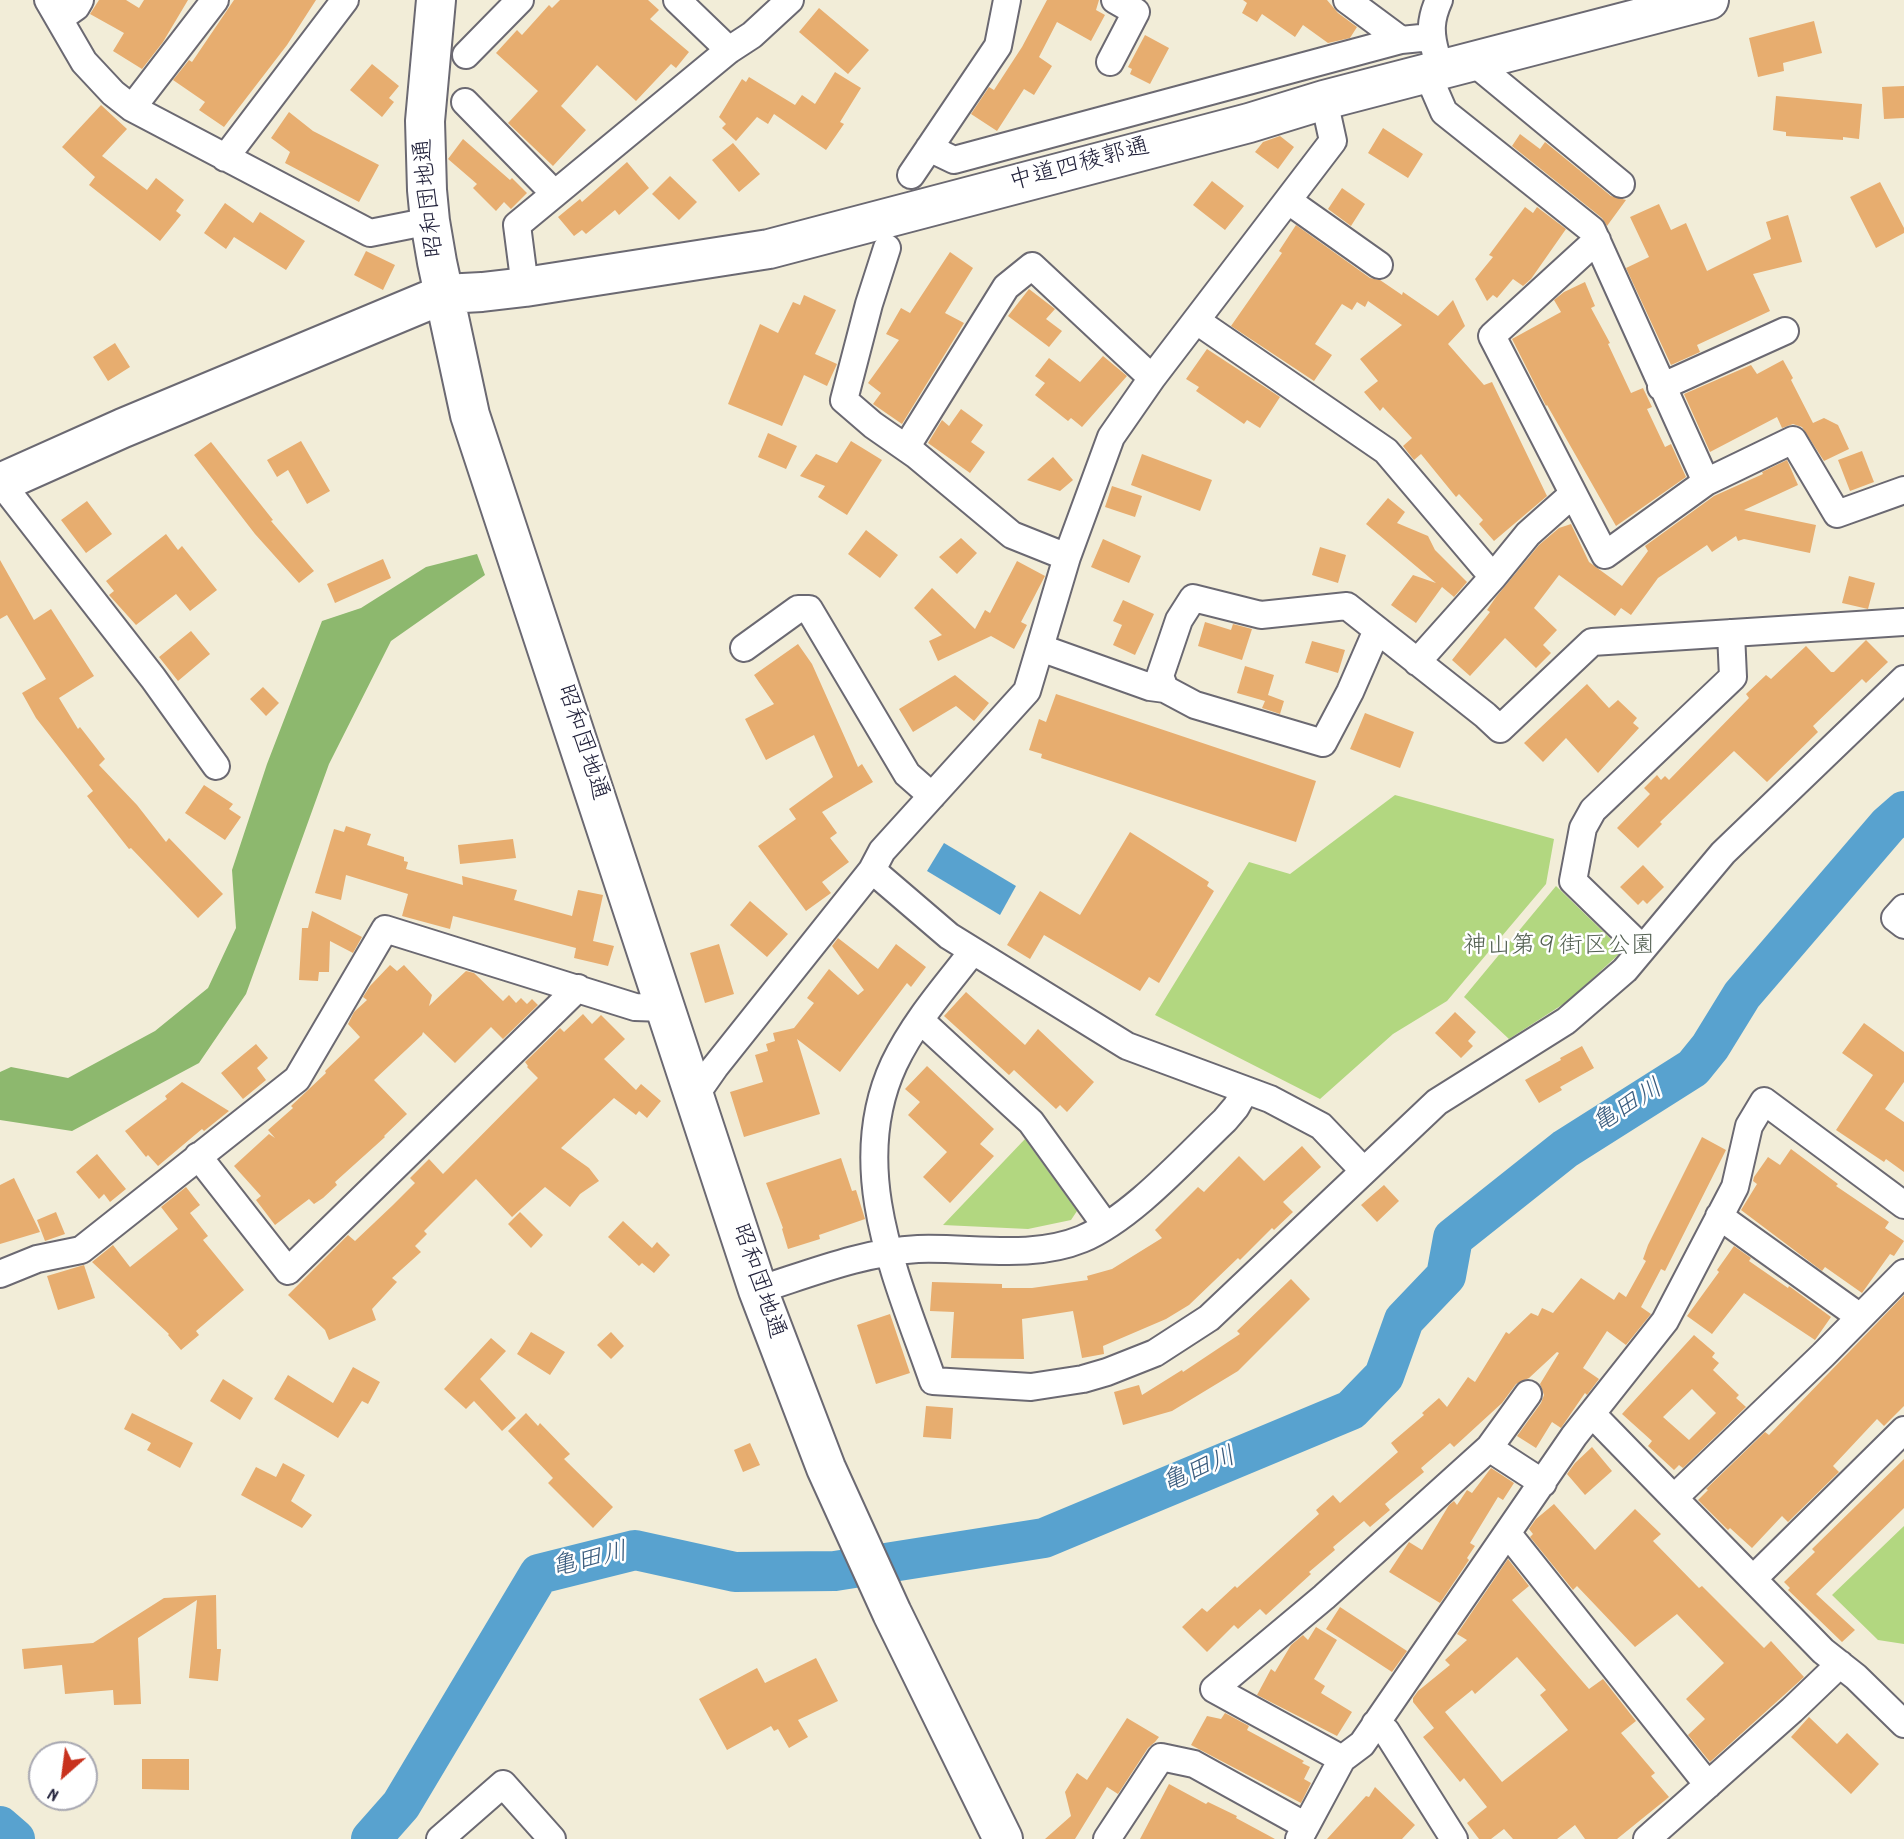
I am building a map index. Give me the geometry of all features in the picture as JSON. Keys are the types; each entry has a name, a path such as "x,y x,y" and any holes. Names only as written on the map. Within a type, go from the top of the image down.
{"street":[{"path":"80,0 76,7 54,10 84,62 113,93 132,108 370,233 430,221"},
{"path":"132,108 215,0"},
{"path":"225,158 345,0"},
{"name":"昭和団地通","path":"436,0 425,121 430,221 470,415 758,1290 826,1468 950,1737 1003,1839"},
{"path":"466,55 520,0"},
{"path":"677,0 729,50"},
{"path":"525,287 517,225 729,50 752,35 790,0"},
{"path":"911,175 998,46 1007,0"},
{"path":"1110,62 1136,12 1115,0"},
{"path":"1347,0 1401,40 1443,60 1621,184"},
{"path":"1439,0 1432,17 1443,60 1444,112 1592,229 1706,482"},
{"name":"中道四稜郭通","path":"1,483 123,428 444,294 525,287 769,249 1249,122 1443,60 1709,0"},
{"path":"929,148 954,160 1401,40"},
{"path":"694,1097 723,1056 872,870 883,851 1027,691 1067,557 1111,437 1152,378 1333,141 1324,100"},
{"path":"465,102 555,193"},
{"path":"1297,207 1379,265"},
{"path":"1597,240 1492,336 1605,555 1706,482 1793,440 1837,514 1904,490"},
{"path":"887,248 865,317 844,400 873,425 916,455 1012,535 1067,557"},
{"path":"912,438 1006,287 1032,266 1152,378"},
{"path":"1206,328 1386,452 1493,577"},
{"path":"1661,387 1786,331"},
{"path":"1,483 153,678 216,765"},
{"path":"1418,662 1528,534 1573,494"},
{"path":"1165,689 1160,676 1179,620 1193,598 1261,615 1347,606 1500,729 1592,642 1904,622"},
{"path":"744,648 798,609 809,609 907,774 932,796"},
{"path":"1052,652 1150,687 1165,689 1195,705 1323,743 1350,692 1377,630"},
{"path":"1642,948 1573,881 1583,828 1594,810 1734,677 1731,633"},
{"path":"973,951 920,1020 895,1063 882,1096 873,1150 874,1186 889,1253 933,1381 1031,1387 1107,1372 1155,1353 1209,1318 1437,1102 1566,1021 1588,1004 1625,970 1723,853 1904,679"},
{"path":"872,870 949,936 1127,1046 1270,1099 1321,1126 1363,1170"},
{"path":"1904,908 1895,918 1904,925"},
{"path":"0,1274 37,1259 80,1250 297,1079 385,929 635,1007 666,1008"},
{"path":"198,1156 288,1271 578,988"},
{"path":"920,1020 1031,1122 1106,1226"},
{"path":"758,1290 856,1259 889,1253 916,1250 1027,1250 1055,1247 1082,1239 1125,1214 1226,1120 1245,1091"},
{"path":"1107,1839 1161,1758 1194,1764 1302,1833 1342,1759 1362,1744 1592,1414 1665,1321 1735,1187 1749,1126 1764,1101 1904,1205"},
{"path":"1719,1216 1860,1317"},
{"path":"1675,1497 1904,1273"},
{"path":"1342,1759 1214,1689 1324,1597 1489,1448 1528,1394"},
{"path":"1592,1414 1823,1651 1856,1676 1904,1724"},
{"path":"1754,1578 1904,1430"},
{"path":"1489,1448 1543,1483"},
{"path":"1508,1534 1708,1785"},
{"path":"1647,1839 1840,1664"},
{"path":"1375,1724 1387,1731 1454,1839"},
{"path":"440,1839 503,1784 552,1839"}],"green space":[{"path":"477,554 485,575 391,641 329,764 246,994 199,1063 72,1131 0,1120 0,1072 11,1067 68,1078 155,1031 208,988 236,928 232,870 267,764 322,621 361,608 426,567"},
{"path":"1395,795 1554,839 1546,884 1447,1001 1393,1034 1320,1099 1155,1015 1249,862 1290,874"},
{"name":"神山第９街区公園","path":"1556,886 1617,945 1618,955 1568,1001 1509,1039 1464,997"},
{"path":"1025,1139 1077,1211 1071,1220 1028,1229 943,1225"},
{"path":"1904,1526 1904,1644 1878,1640 1832,1595"}],"water":[{"path":"944,843 1016,886 1000,915 927,871"}],"building":[{"path":"99,0 126,0 139,8 144,0 188,0 163,42 142,69 113,51 124,33 90,14"},
{"path":"234,0 316,0 287,45 224,127 199,110 205,102 173,80 189,60 192,62"},
{"path":"560,0 648,0 659,10 650,19 689,52 676,68 671,64 636,101 597,65 561,106 586,130 553,166 508,123 538,91 496,53 517,30 522,35 549,5 552,8"},
{"path":"1047,0 1099,0 1096,10 1105,15 1091,41 1057,22 1039,57 1052,66 1034,95 1024,89 997,131 971,114 989,87 994,90 1022,47"},
{"path":"1243,0 1327,0 1338,13 1357,27 1350,38 1328,43 1303,25 1295,37 1262,14 1257,22 1242,13 1247,3"},
{"path":"819,8 869,50 848,74 799,32"},
{"path":"1814,21 1822,53 1783,63 1784,71 1758,77 1749,38"},
{"path":"1145,35 1169,48 1150,84 1130,74 1132,69 1128,67"},
{"path":"372,64 399,86 389,98 394,102 382,117 350,90"},
{"path":"835,72 861,88 840,122 844,124 826,150 774,114 768,124 757,117 736,141 722,128 726,124 719,117 742,79 746,82 749,77 795,105 802,95 815,104"},
{"path":"1904,86 1904,118 1884,119 1882,87"},
{"path":"1776,96 1862,104 1859,139 1786,136 1786,132 1773,130"},
{"path":"101,105 127,129 102,156 147,190 156,178 184,200 176,211 181,215 160,241 89,185 95,177 62,147"},
{"path":"289,112 313,131 379,165 359,202 285,163 290,152 271,138"},
{"path":"1383,128 1423,154 1408,178 1368,153"},
{"path":"1520,134 1540,149 1545,142 1611,196 1626,200 1607,226 1602,218 1512,146"},
{"path":"1280,136 1294,147 1278,169 1255,152 1263,142"},
{"path":"463,139 527,193 511,209 504,202 496,211 473,188 477,184 448,159"},
{"path":"733,143 760,174 739,192 712,160"},
{"path":"627,162 649,188 619,215 615,210 586,234 582,230 574,236 558,217 580,199 582,202"},
{"path":"670,176 697,202 679,220 652,194"},
{"path":"1212,181 1244,206 1225,230 1193,205"},
{"path":"1880,182 1904,228 1904,233 1876,248 1850,197"},
{"path":"1342,188 1365,204 1351,226 1328,209"},
{"path":"225,203 253,223 260,212 305,241 286,270 234,237 226,249 204,233"},
{"path":"1659,204 1671,230 1686,223 1707,271 1771,239 1766,222 1788,215 1802,262 1753,274 1770,311 1697,345 1700,352 1671,365 1626,268 1649,257 1630,217"},
{"path":"1525,207 1533,213 1537,207 1566,229 1531,279 1523,286 1513,279 1497,298 1493,295 1487,301 1475,279 1493,257 1489,255"},
{"path":"1296,225 1370,278 1380,280 1402,295 1403,292 1438,316 1453,300 1465,326 1448,344 1484,385 1492,382 1547,496 1494,541 1479,524 1483,520 1459,494 1456,497 1421,454 1414,460 1403,446 1412,438 1383,407 1380,411 1364,392 1378,381 1360,359 1402,325 1368,301 1365,307 1357,302 1352,310 1342,304 1315,344 1332,355 1314,381 1231,326 1282,253 1279,251"},
{"path":"366,251 395,265 383,290 354,275"},
{"path":"950,252 973,268 945,313 964,323 902,424 873,404 881,393 868,383 899,340 886,334 901,308 910,313"},
{"path":"1585,282 1595,306 1591,308 1610,343 1608,344 1631,393 1643,388 1652,407 1647,409 1665,447 1671,444 1686,477 1616,526 1546,406 1512,339 1561,312 1554,300"},
{"path":"1029,289 1055,309 1046,319 1062,331 1049,347 1008,316"},
{"path":"804,295 836,310 815,354 837,364 827,386 804,375 782,426 728,404 760,324 778,333 793,302 800,305"},
{"path":"115,343 130,367 108,381 93,357"},
{"path":"1207,349 1280,397 1260,428 1247,420 1244,424 1196,391 1199,387 1186,379"},
{"path":"1103,356 1127,376 1082,427 1071,418 1068,421 1035,395 1045,383 1035,376 1049,358 1080,382"},
{"path":"1783,360 1813,423 1824,418 1838,425 1849,449 1824,461 1802,427 1793,424 1782,428 1777,417 1710,452 1684,394 1751,365 1757,374"},
{"path":"961,409 983,425 971,442 985,452 970,473 928,443 942,420 949,426"},
{"path":"768,433 797,446 786,469 758,457"},
{"path":"301,441 330,491 307,504 288,470 277,477 267,460"},
{"path":"851,441 882,460 847,515 818,497 825,486 800,476 816,454 837,463"},
{"path":"211,442 273,520 271,521 314,571 299,583 255,534 194,455"},
{"path":"1862,451 1874,482 1850,491 1838,460"},
{"path":"1142,454 1212,480 1200,511 1131,485"},
{"path":"1053,457 1073,480 1060,491 1027,480"},
{"path":"1787,460 1798,485 1744,510 1816,525 1810,553 1744,539 1738,541 1736,536 1712,552 1707,545 1658,578 1631,615 1621,608 1615,616 1559,575 1534,608 1557,630 1543,645 1551,653 1536,668 1505,638 1470,676 1452,660 1490,612 1487,610 1496,597 1539,545 1559,528 1571,524 1589,562 1622,586 1648,551 1645,546 1714,496"},
{"path":"1112,486 1142,496 1135,517 1105,507"},
{"path":"1388,498 1405,512 1397,523 1428,536 1435,550 1467,582 1454,597 1442,587 1416,623 1391,605 1413,575 1436,583 1366,524"},
{"path":"87,501 112,534 86,553 61,520"},
{"path":"866,530 898,555 880,578 848,554"},
{"path":"166,534 178,550 182,546 217,590 190,611 176,594 136,625 109,595 114,591 106,581"},
{"path":"961,538 977,553 957,574 939,557"},
{"path":"1103,539 1141,556 1129,583 1091,567"},
{"path":"1320,547 1346,555 1338,583 1312,575"},
{"path":"383,559 391,578 335,603 327,584"},
{"path":"0,560 34,620 51,609 94,676 59,698 78,729 80,727 105,759 99,765 137,805 166,842 169,838 223,894 198,918 131,848 129,849 87,796 93,791 36,718 22,693 46,679 7,615 0,619"},
{"path":"1017,561 1045,576 1021,622 1027,625 1014,649 991,636 938,661 929,641 942,635 914,608 932,588 975,629 985,610 990,613"},
{"path":"1849,576 1875,583 1868,609 1842,603"},
{"path":"1123,600 1154,614 1135,655 1113,645 1122,625 1113,621"},
{"path":"1205,622 1231,630 1233,624 1252,629 1242,660 1198,646"},
{"path":"191,631 210,654 178,681 159,657"},
{"path":"1866,640 1888,662 1866,683 1862,679 1813,726 1818,732 1767,782 1734,751 1660,822 1662,824 1638,848 1617,828 1650,794 1644,788 1657,775 1661,780 1665,776 1669,780 1749,698 1746,694 1766,675 1771,679 1806,646 1834,672"},
{"path":"1312,641 1345,650 1338,673 1305,663"},
{"path":"798,644 812,664 858,767 862,764 873,782 822,812 837,833 830,838 849,862 822,882 831,893 806,911 758,846 796,819 789,809 833,777 814,735 766,760 745,719 774,704 754,675"},
{"path":"1245,666 1274,675 1268,695 1284,701 1280,714 1262,708 1265,701 1237,693"},
{"path":"955,675 989,703 974,721 956,706 913,732 899,709"},
{"path":"1587,684 1609,708 1618,700 1637,718 1633,723 1639,728 1598,773 1566,738 1543,762 1524,743"},
{"path":"263,687 279,703 266,716 250,699"},
{"path":"1056,694 1316,781 1296,842 1041,758 1042,754 1029,750 1039,719 1046,722"},
{"path":"1365,713 1414,732 1400,768 1350,749"},
{"path":"204,785 233,804 229,809 241,817 225,840 185,813"},
{"path":"346,826 371,834 367,845 404,857 404,861 408,862 406,869 463,885 462,876 517,890 514,900 572,916 578,890 603,895 593,941 614,946 608,966 574,958 576,948 453,916 450,929 402,916 408,894 346,875 341,900 315,893 334,829 344,832"},
{"path":"1130,832 1209,882 1207,886 1214,891 1159,983 1149,977 1140,991 1044,935 1030,959 1007,945 1040,891 1080,915"},
{"path":"513,839 516,858 460,864 458,845"},
{"path":"1643,865 1664,887 1647,904 1643,900 1638,905 1620,887"},
{"path":"750,901 788,934 767,957 730,925"},
{"path":"312,911 362,937 353,953 330,941 329,972 319,972 318,981 299,980 302,928 308,928"},
{"path":"838,938 878,969 896,944 926,967 911,987 907,983 840,1072 797,1039 820,1114 744,1137 730,1092 763,1082 755,1055 768,1051 766,1044 775,1041 773,1033 794,1028 814,1003 807,998 829,969 858,995 864,990 832,946"},
{"path":"719,944 734,994 705,1003 690,953"},
{"path":"390,965 397,971 404,965 432,995 429,1006 466,971 474,973 503,1001 509,995 516,1003 521,998 527,1004 532,999 538,1005 503,1039 491,1027 455,1063 423,1032 374,1080 407,1114 335,1182 337,1185 323,1198 314,1204 309,1199 275,1225 256,1200 261,1196 234,1166 269,1134 275,1138 268,1130 293,1108 291,1106 360,1037 348,1024 354,1012 367,1000 363,997 370,986"},
{"path":"966,992 1025,1045 1038,1029 1094,1082 1067,1112 1060,1105 1056,1109 1014,1070 1009,1075 944,1016"},
{"path":"1455,1012 1476,1032 1468,1041 1473,1046 1461,1058 1435,1033"},
{"path":"583,1014 592,1024 601,1015 625,1039 604,1059 636,1090 641,1084 661,1101 647,1118 639,1111 636,1115 614,1098 561,1148 589,1168 599,1181 580,1194 570,1207 545,1187 512,1217 476,1179 424,1231 427,1234 415,1246 421,1252 392,1278 397,1282 372,1309 376,1320 329,1340 325,1330 288,1295 348,1235 355,1241 393,1205 415,1183 410,1178 429,1159 443,1174 538,1078 525,1062 560,1028 564,1032"},
{"path":"1864,1023 1904,1052 1904,1082 1885,1109 1904,1122 1904,1172 1836,1130 1873,1075 1842,1053"},
{"path":"256,1044 268,1058 257,1068 266,1080 243,1099 221,1073"},
{"path":"1582,1046 1594,1068 1560,1087 1562,1090 1539,1103 1525,1080"},
{"path":"927,1066 994,1129 980,1144 994,1156 950,1203 923,1177 947,1152 908,1115 920,1102 905,1089"},
{"path":"182,1082 229,1111 204,1131 202,1129 158,1166 148,1155 146,1157 125,1131 167,1099 165,1096"},
{"path":"1702,1137 1726,1150 1665,1271 1661,1269 1641,1307 1651,1314 1626,1345 1607,1331 1583,1368 1599,1379 1587,1395 1585,1393 1561,1428 1552,1422 1536,1448 1517,1436 1541,1403 1544,1395 1540,1384 1559,1353 1557,1352 1529,1378 1516,1384 1502,1403 1454,1447 1450,1443 1421,1468 1424,1472 1385,1504 1390,1510 1370,1527 1364,1521 1333,1547 1335,1550 1266,1615 1260,1609 1238,1629 1234,1625 1207,1652 1182,1627 1202,1608 1207,1612 1235,1586 1237,1588 1319,1514 1316,1510 1333,1495 1340,1503 1398,1452 1391,1443 1424,1415 1422,1413 1439,1398 1447,1407 1468,1377 1475,1382 1506,1332 1509,1334 1531,1313 1538,1316 1542,1308 1553,1313 1581,1278 1614,1300 1619,1292 1626,1297 1646,1261 1643,1259 1648,1245"},
{"path":"1302,1146 1321,1167 1283,1202 1293,1212 1274,1230 1272,1228 1240,1260 1238,1258 1189,1305 1166,1319 1103,1346 1104,1354 1082,1358 1073,1311 1022,1319 1024,1359 951,1358 954,1312 930,1311 932,1282 1002,1284 1002,1288 1032,1288 1088,1280 1087,1276 1112,1269 1162,1238 1155,1230 1198,1187 1204,1192 1239,1156 1264,1181"},
{"path":"1791,1149 1838,1184 1836,1186 1889,1222 1885,1228 1904,1241 1894,1256 1890,1254 1862,1293 1825,1267 1822,1271 1741,1210 1757,1184 1753,1181 1754,1177 1768,1157 1780,1165"},
{"path":"97,1154 126,1189 110,1202 104,1194 99,1199 76,1172"},
{"path":"841,1158 852,1191 856,1190 865,1219 819,1235 820,1239 788,1249 766,1183"},
{"path":"14,1178 40,1232 0,1244 0,1185"},
{"path":"1384,1185 1399,1201 1377,1222 1361,1205"},
{"path":"186,1187 200,1205 190,1213 208,1236 203,1240 244,1290 196,1331 199,1335 181,1350 169,1334 92,1262 113,1245 130,1267 178,1229 161,1207"},
{"path":"56,1212 65,1234 45,1241 37,1220"},
{"path":"520,1212 543,1235 531,1248 508,1224"},
{"path":"623,1221 652,1248 657,1242 670,1255 654,1273 642,1263 639,1266 608,1237"},
{"path":"1734,1246 1751,1258 1749,1261 1831,1317 1815,1340 1744,1293 1712,1334 1687,1316"},
{"path":"84,1265 95,1298 58,1310 47,1276"},
{"path":"1291,1279 1310,1299 1238,1371 1172,1411 1123,1425 1114,1392 1139,1385 1142,1395 1182,1370 1183,1372 1240,1334 1237,1331"},
{"path":"1904,1295 1904,1406 1884,1426 1877,1419 1833,1466 1839,1472 1788,1522 1782,1516 1752,1548 1730,1528 1728,1530 1698,1500 1765,1432 1769,1435"},
{"path":"890,1314 910,1373 876,1384 857,1325"},
{"path":"531,1332 565,1352 550,1375 517,1354"},
{"path":"611,1332 624,1346 611,1359 597,1345"},
{"path":"1694,1335 1715,1353 1712,1357 1719,1363 1713,1370 1739,1395 1736,1398 1746,1407 1683,1468 1679,1465 1674,1470 1648,1446 1652,1441 1622,1414","holes":["1692,1389 1716,1413 1689,1440 1663,1417"]},
{"path":"491,1338 506,1351 480,1379 516,1418 502,1431 474,1401 466,1409 444,1389"},
{"path":"353,1367 380,1382 368,1404 362,1401 338,1438 274,1399 288,1375 333,1403"},
{"path":"223,1379 253,1398 240,1420 210,1401"},
{"path":"926,1406 953,1408 951,1439 923,1437"},
{"path":"132,1413 193,1443 180,1468 147,1450 151,1443 124,1429"},
{"path":"526,1413 538,1426 540,1423 570,1454 564,1459 613,1507 593,1528 548,1483 553,1478 508,1431"},
{"path":"750,1443 760,1465 743,1472 734,1450"},
{"path":"1592,1447 1612,1471 1585,1495 1567,1474"},
{"path":"1904,1459 1904,1508 1816,1594 1855,1630 1842,1642 1788,1590 1790,1588 1784,1582 1815,1552 1812,1549"},
{"path":"283,1463 305,1475 291,1501 312,1515 302,1528 241,1495 256,1467 276,1477"},
{"path":"1491,1468 1514,1483 1503,1500 1498,1497 1470,1543 1475,1546 1467,1558 1469,1560 1440,1603 1389,1572 1409,1542 1422,1550 1449,1505 1454,1501 1457,1505 1467,1490 1472,1493"},
{"path":"1554,1504 1595,1550 1635,1509 1661,1534 1653,1541 1699,1588 1702,1586 1764,1648 1771,1641 1804,1677 1710,1762 1688,1735 1705,1719 1686,1699 1724,1663 1677,1614 1635,1647 1577,1586 1573,1590 1530,1537 1533,1534 1529,1529 1536,1519"},
{"path":"1508,1559 1529,1586 1512,1600 1589,1689 1603,1679 1636,1721 1621,1733 1655,1773 1651,1776 1669,1797 1617,1839 1585,1839 1575,1825 1557,1839 1513,1839 1504,1829 1491,1839 1479,1839 1467,1823 1487,1807 1464,1778 1460,1782 1423,1737 1434,1728 1413,1702 1418,1691 1450,1665 1445,1660 1467,1640 1457,1634","holes":["1517,1657 1546,1690 1540,1695 1568,1730 1502,1782 1445,1712 1472,1690 1475,1694"]},
{"path":"216,1595 217,1649 221,1649 218,1681 189,1678 197,1600 138,1638 141,1704 114,1705 113,1690 65,1694 62,1665 24,1669 22,1649 93,1643 164,1598"},
{"path":"1340,1607 1407,1651 1392,1672 1326,1629"},
{"path":"1316,1627 1337,1640 1314,1679 1325,1686 1321,1693 1352,1712 1337,1736 1257,1695 1271,1669 1275,1672 1291,1645 1303,1635 1308,1640"},
{"path":"816,1658 838,1701 798,1720 808,1737 789,1748 778,1729 774,1731 771,1726 727,1750 699,1699 757,1668 765,1683"},
{"path":"1225,1713 1249,1726 1247,1730 1304,1761 1302,1763 1310,1767 1304,1779 1311,1783 1301,1803 1191,1745 1207,1716 1221,1719"},
{"path":"1809,1717 1837,1744 1847,1733 1879,1764 1851,1794 1791,1737"},
{"path":"1127,1718 1159,1737 1148,1748 1118,1794 1107,1787 1075,1839 1045,1839 1071,1816 1065,1792 1077,1773 1087,1780"},
{"path":"142,1759 189,1759 189,1790 142,1789"},
{"path":"1169,1784 1206,1804 1208,1802 1237,1816 1236,1818 1275,1839 1140,1839"},
{"path":"1375,1787 1415,1825 1402,1839 1327,1839 1366,1796 1369,1797"}],"waterway":[{"name":"亀田川","path":"371,1839 401,1805 539,1574 635,1550 735,1572 835,1571 1044,1538 1351,1410 1384,1376 1404,1320 1446,1276 1453,1238 1565,1149 1693,1068 1710,1047 1742,995 1888,825 1904,811"},
{"name":"亀田川","path":"0,1826 15,1839"}]}
